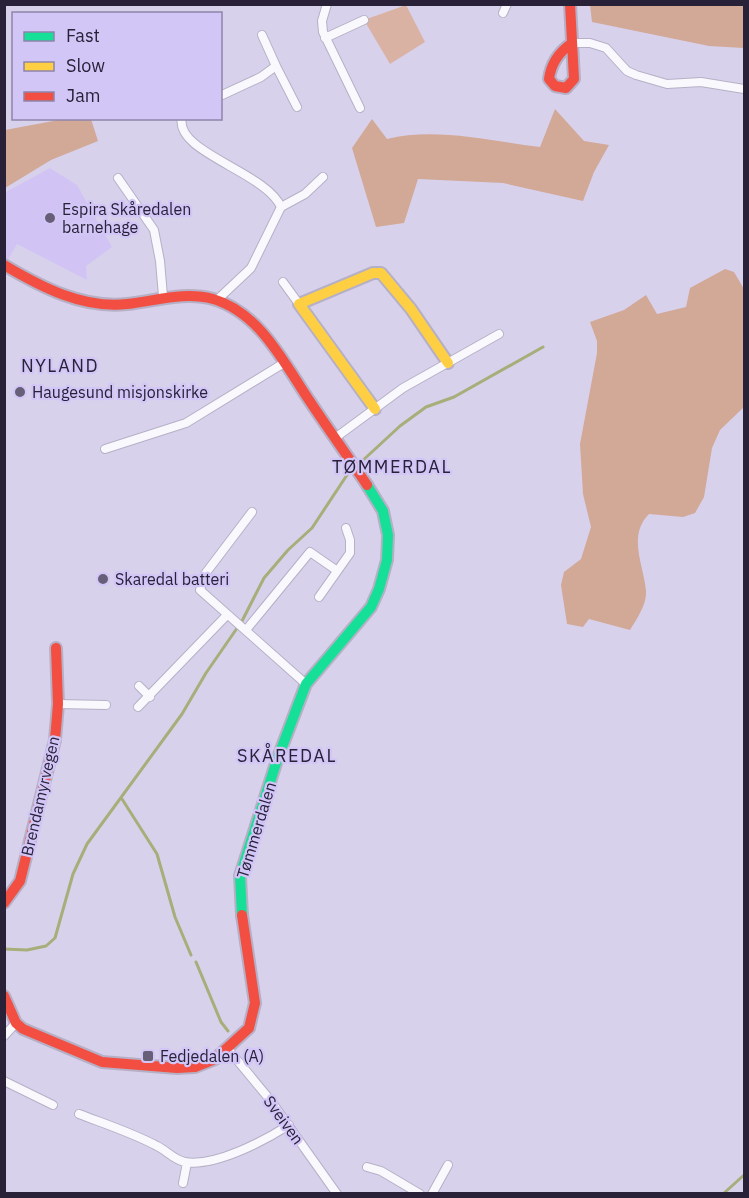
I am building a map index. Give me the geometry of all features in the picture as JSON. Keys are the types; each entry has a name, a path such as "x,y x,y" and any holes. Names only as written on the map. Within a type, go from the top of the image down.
{"street":[{"path":"327,4 321,27 360,108"},
{"path":"503,13 507,4"},
{"path":"570,4 572,43 590,43 606,48 627,72 667,84 701,82 744,89"},
{"path":"326,38 364,20"},
{"path":"262,35 297,107"},
{"path":"222,95 261,77 276,66"},
{"path":"180,120 184,133 196,147 237,168 275,196 281,207"},
{"path":"216,301 251,268 281,207 305,194 323,177"},
{"path":"118,178 154,230 163,296"},
{"name":"Tømmerdalen","path":"4,265 36,283 87,303 112,305 163,296 186,296 230,306 262,332 284,363 383,511 388,535 387,560 379,589 370,607 306,684 240,876 240,900 255,1011 249,1028 228,1049 209,1062 195,1067 127,1065 88,1057 33,1035 16,1023"},
{"path":"299,304 373,273 381,273 411,309 448,363"},
{"path":"284,282 375,409"},
{"path":"335,438 403,388 499,334"},
{"path":"105,449 186,423 284,363"},
{"path":"252,512 201,583 202,593 306,684"},
{"path":"319,597 350,553 350,540 346,528"},
{"path":"246,630 310,552 336,570"},
{"path":"138,707 227,615"},
{"name":"Brendamyrvegen","path":"4,903 20,881 55,740 58,704 56,648"},
{"path":"139,686 150,697"},
{"path":"58,704 106,705"},
{"path":"4,996 16,1023 4,1036"},
{"name":"Sveiven","path":"228,1049 289,1125 337,1194"},
{"path":"4,1081 53,1105"},
{"path":"79,1114 157,1146 179,1161 188,1163 215,1159 267,1139 289,1125"},
{"path":"183,1183 188,1163"},
{"path":"432,1194 448,1165"},
{"path":"367,1167 381,1171 420,1194"}],"shaded area":[{"path":"406,5 425,42 390,64 364,20"},
{"path":"590,5 744,5 744,48 709,46 592,22"},
{"path":"555,109 584,141 609,145 594,172 583,201 503,183 418,179 404,223 376,227 352,148 372,119 387,139 424,134 444,135 540,147"},
{"path":"59,120 91,120 98,141 51,160 5,188 5,130"},
{"name":"Espira Skåredalen barnehage","path":"50,168 77,185 112,247 86,266 87,280 17,244 7,261 5,260 4,193"},
{"path":"725,269 734,272 744,289 744,407 720,430 712,448 704,497 695,513 683,517 649,514 642,523 638,551 646,596 641,611 630,630 589,619 583,627 567,624 561,585 564,572 581,559 591,527 583,494 580,444 597,353 597,341 590,322 624,310 646,295 657,314 686,307 690,288"}],"waterway":[{"path":"4,949 27,950 46,946 55,938 73,874 87,844 182,714 206,673 242,621 264,578 288,550 312,528 347,475 400,426 426,407 454,397 543,347"},
{"path":"122,799 157,854 175,917 191,955"},
{"path":"196,962 221,1022 228,1031"},
{"path":"723,1194 744,1175"}],"traffic: fast":[{"path":"242,915 240,876 277,760 306,684 371,607 379,589 387,560 388,535 383,511 367,485"}],"traffic: slow":[{"path":"375,409 299,304 373,273 381,273 411,309 448,363"}],"traffic: jam":[{"path":"570,4 574,79 566,88 555,86 549,79 552,68 563,50 572,43"},
{"path":"4,265 63,295 94,303 127,304 191,296 213,299 230,306 245,316 270,342 367,485"},
{"path":"4,903 20,881 55,740 58,704 56,648"},
{"path":"4,996 16,1023 23,1029 102,1062 177,1068 195,1067 215,1059 249,1028 255,1003 242,915"}],"place":[{"name":"Espira Skåredalen barnehage","path":"50,218"},
{"name":"Haugesund misjonskirke","path":"20,392"},
{"name":"Skaredal batteri","path":"103,579"},
{"name":"Fedjedalen (A)","path":"148,1056"}],"district":[{"name":"NYLAND","path":"60,366"},
{"name":"TØMMERDAL","path":"392,467"},
{"name":"SKÅREDAL","path":"287,756"}]}
